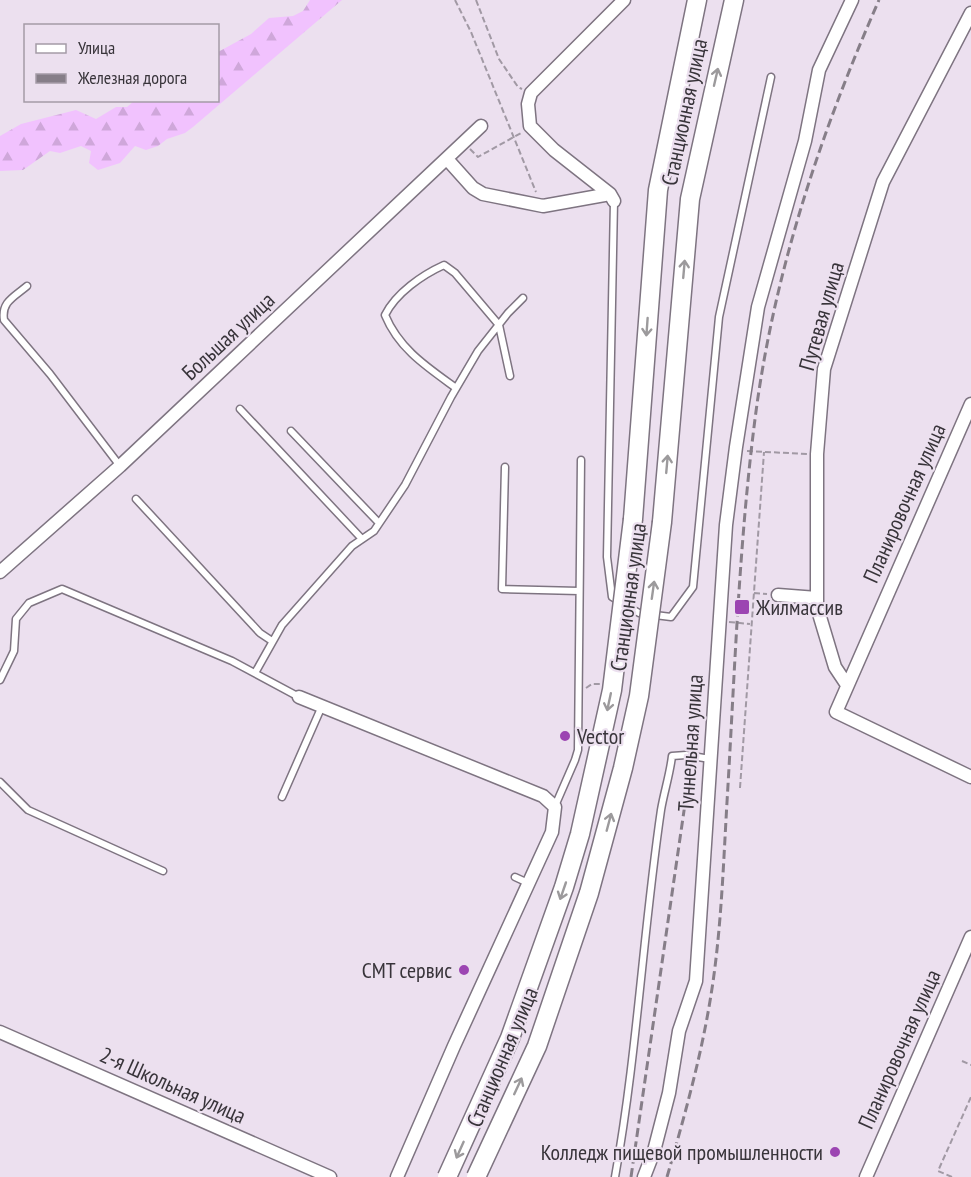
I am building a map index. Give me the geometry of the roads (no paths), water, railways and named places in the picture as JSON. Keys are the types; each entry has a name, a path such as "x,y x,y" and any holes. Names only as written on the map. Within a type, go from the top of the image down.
{"main road":[{"name":"Станционная улица","path":"447,1177 510,1038 564,887 580,834 612,690 633,519 656,200 697,0"},
{"name":"Станционная улица","path":"476,1177 537,1046 590,893 623,768 639,696 662,522 690,199 734,0"}],"street":[{"path":"612,198 554,150 531,126 528,104 531,93 624,0"},
{"name":"Туннельная улица","path":"644,1177 654,1151 669,1093 679,1031 696,981 726,525 758,307 805,141 819,70 852,0"},
{"name":"Путевая улица","path":"847,685 835,667 817,607 817,454 824,369 883,182 971,13"},
{"name":"Большая улица","path":"0,572 120,466 481,126"},
{"path":"447,159 473,188 483,194 543,206 612,198"},
{"name":"Планировочная улица","path":"971,404 836,712 971,777"},
{"path":"778,595 817,598"},
{"path":"300,697 543,796 555,807"},
{"name":"Станционная улица","path":"397,1177 552,832 555,807"},
{"name":"Планировочная улица","path":"866,1177 971,937"},
{"name":"2-я Школьная улица","path":"0,1032 330,1177"}],"lane":[{"path":"612,198 607,557 612,597 639,613 671,617 693,587 720,317 771,77"},
{"path":"456,388 406,350 391,329 385,315 390,305 403,292 431,271 444,265 455,273 499,325 510,376"},
{"path":"27,286 6,303 3,310 4,320 50,374 120,466"},
{"path":"255,673 282,626 344,555 374,531 405,485 478,351 523,298"},
{"path":"240,409 362,539"},
{"path":"291,431 379,523"},
{"path":"555,807 578,750 581,460"},
{"path":"505,467 502,589 579,591"},
{"path":"136,499 260,633 272,641"},
{"path":"0,680 14,651 16,619 29,603 62,589 232,661 300,697"},
{"path":"282,797 322,706"},
{"path":"615,1177 623,1136 636,1035 662,808 672,756 686,755 710,759"},
{"path":"0,782 28,810 163,871"},
{"path":"515,877 529,884"}],"railway":[{"path":"667,1177 700,1050 716,956 723,879 742,553 751,454 766,351 776,300 804,198 839,98 879,0"},
{"path":"631,1177 687,790"}],"place":[{"name":"Жилмассив","path":"742,607"},
{"name":"Vector","path":"565,736"},
{"name":"СМТ сервис","path":"464,970"},
{"name":"Колледж пищевой промышленности","path":"835,1152"}]}
